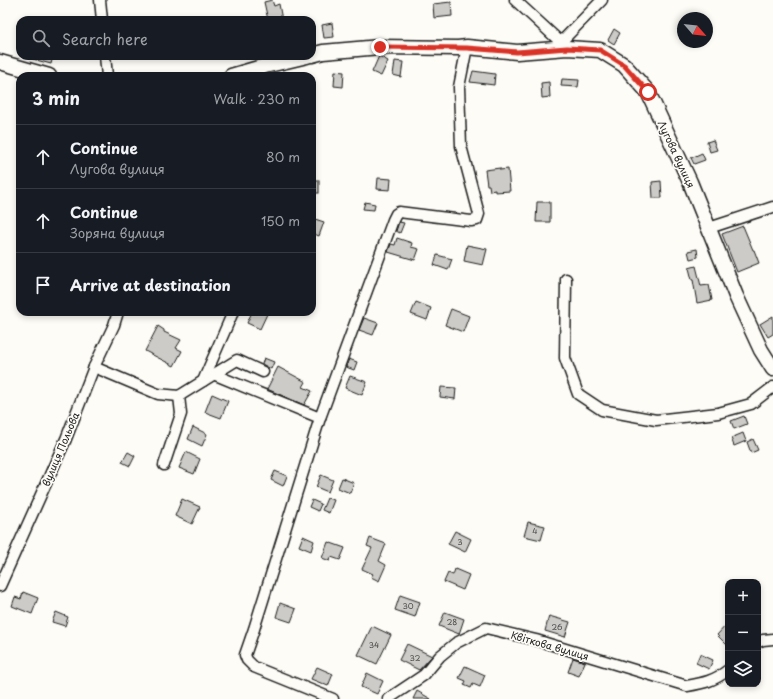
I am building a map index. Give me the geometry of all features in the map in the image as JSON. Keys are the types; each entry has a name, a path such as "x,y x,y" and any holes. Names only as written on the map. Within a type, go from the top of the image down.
{"street":[{"path":"100,0 102,16"},
{"path":"515,0 564,45 602,0"},
{"name":"Лугова вулиця","path":"316,54 380,47 467,48 517,52 564,45 600,50 624,65 648,92 690,182 736,296 762,350 773,369"},
{"path":"332,699 254,667 247,660 245,655 320,418 392,220 399,212 471,221 477,220 479,214 461,146 459,87 467,48"},
{"path":"105,60 107,72"},
{"path":"245,72 290,60"},
{"path":"0,62 35,72"},
{"path":"709,228 773,207"},
{"path":"566,279 565,358 578,394 602,410 656,420 718,413 750,404 773,387"},
{"name":"вулиця Польова","path":"0,586 66,439 94,367 117,316"},
{"path":"203,381 232,316"},
{"path":"94,367 158,394 179,396 236,360 263,372"},
{"path":"213,374 320,418"},
{"path":"164,465 181,414 179,396"},
{"name":"Квіткова вулиця","path":"388,699 424,675 440,656 456,643 486,628 536,640 687,686 704,683 719,677 725,672"},
{"path":"761,641 773,639"}],"building":[{"path":"272,0 274,6 279,4 281,16 267,16 264,2"},
{"path":"451,2 452,16 434,18 433,4"},
{"path":"332,23 334,37 324,38 322,25"},
{"path":"614,29 620,33 614,44 608,40"},
{"path":"379,56 388,61 381,76 372,72"},
{"path":"36,60 52,60 51,64"},
{"path":"395,61 403,62 401,77 393,75"},
{"path":"335,71 344,72 343,87 334,86"},
{"path":"473,71 495,74 494,85 470,82"},
{"path":"562,79 579,80 578,87 561,86"},
{"path":"549,82 550,97 542,98 541,83"},
{"path":"713,140 717,150 710,152 707,142"},
{"path":"702,153 705,160 694,164 691,158"},
{"path":"500,168 500,170 508,169 510,191 490,191 489,185 487,185 485,170"},
{"path":"378,178 391,179 390,190 377,189"},
{"path":"316,180 319,180 319,193 316,193"},
{"path":"661,181 662,198 653,198 652,182"},
{"path":"365,202 375,204 374,210 363,209"},
{"path":"537,202 550,202 550,222 536,222"},
{"path":"316,219 324,222 319,236 316,235"},
{"path":"399,222 404,223 400,233 396,231"},
{"path":"743,226 759,263 737,272 722,234"},
{"path":"397,238 412,243 411,247 419,249 415,260 388,252 391,244 395,245"},
{"path":"467,245 487,249 483,265 464,261"},
{"path":"697,249 698,257 690,259 688,251"},
{"path":"437,255 452,259 448,270 434,265"},
{"path":"696,266 701,286 709,285 712,300 697,303 693,280 689,268"},
{"path":"416,302 431,308 427,320 411,314"},
{"path":"451,309 469,316 463,332 445,325"},
{"path":"250,316 266,316 260,329 247,323"},
{"path":"773,316 773,334 768,337 760,324"},
{"path":"364,318 378,323 373,335 359,330"},
{"path":"158,326 164,330 164,332 181,340 176,348 182,351 174,366 145,351"},
{"path":"264,358 274,362 271,369 262,364"},
{"path":"349,359 357,362 354,370 346,367"},
{"path":"278,367 306,382 303,387 312,391 304,405 267,389"},
{"path":"350,376 367,382 362,395 345,388"},
{"path":"441,387 456,388 455,399 440,397"},
{"path":"212,394 228,401 221,418 205,412"},
{"path":"744,416 747,424 734,429 731,421"},
{"path":"193,427 207,434 202,446 188,439"},
{"path":"743,433 746,441 734,446 731,438"},
{"path":"753,439 758,450 751,453 747,442"},
{"path":"128,452 135,456 130,466 122,462"},
{"path":"186,452 200,459 194,474 179,468"},
{"path":"275,471 287,476 283,486 271,480"},
{"path":"321,475 333,480 328,492 316,487"},
{"path":"342,478 354,483 350,493 338,488"},
{"path":"327,498 334,500 329,513 322,510"},
{"path":"182,499 200,507 192,524 175,516"},
{"path":"312,500 321,504 318,511 309,507"},
{"path":"528,522 545,526 541,540 524,536"},
{"path":"455,531 471,539 465,552 448,544"},
{"path":"303,536 314,541 311,551 299,546"},
{"path":"370,538 386,544 379,561 386,565 379,581 371,577 373,574 362,569 372,548 367,546"},
{"path":"328,542 345,548 340,560 331,557 330,561 322,558"},
{"path":"455,569 469,575 463,590 444,582 448,573 453,575"},
{"path":"23,592 38,598 32,614 12,606 15,597 21,599"},
{"path":"400,595 420,602 415,617 395,610"},
{"path":"280,603 296,609 291,622 276,617"},
{"path":"56,612 68,617 65,626 52,622"},
{"path":"445,612 464,619 459,634 439,626"},
{"path":"549,616 570,622 565,637 545,631"},
{"path":"372,626 391,635 377,664 358,655"},
{"path":"725,626 725,643 717,635"},
{"path":"407,644 432,656 419,670 399,660"},
{"path":"700,654 713,660 709,669 696,663"},
{"path":"573,658 585,662 579,676 568,672"},
{"path":"465,666 485,675 480,687 473,684 471,688 464,685 466,681 459,678"},
{"path":"317,667 333,674 328,686 311,679"},
{"path":"367,673 383,681 377,694 361,687"},
{"path":"417,691 431,699 413,699"}],"route":[{"path":"380,47 467,48 517,52 567,48 600,50 624,65 648,92"}]}
